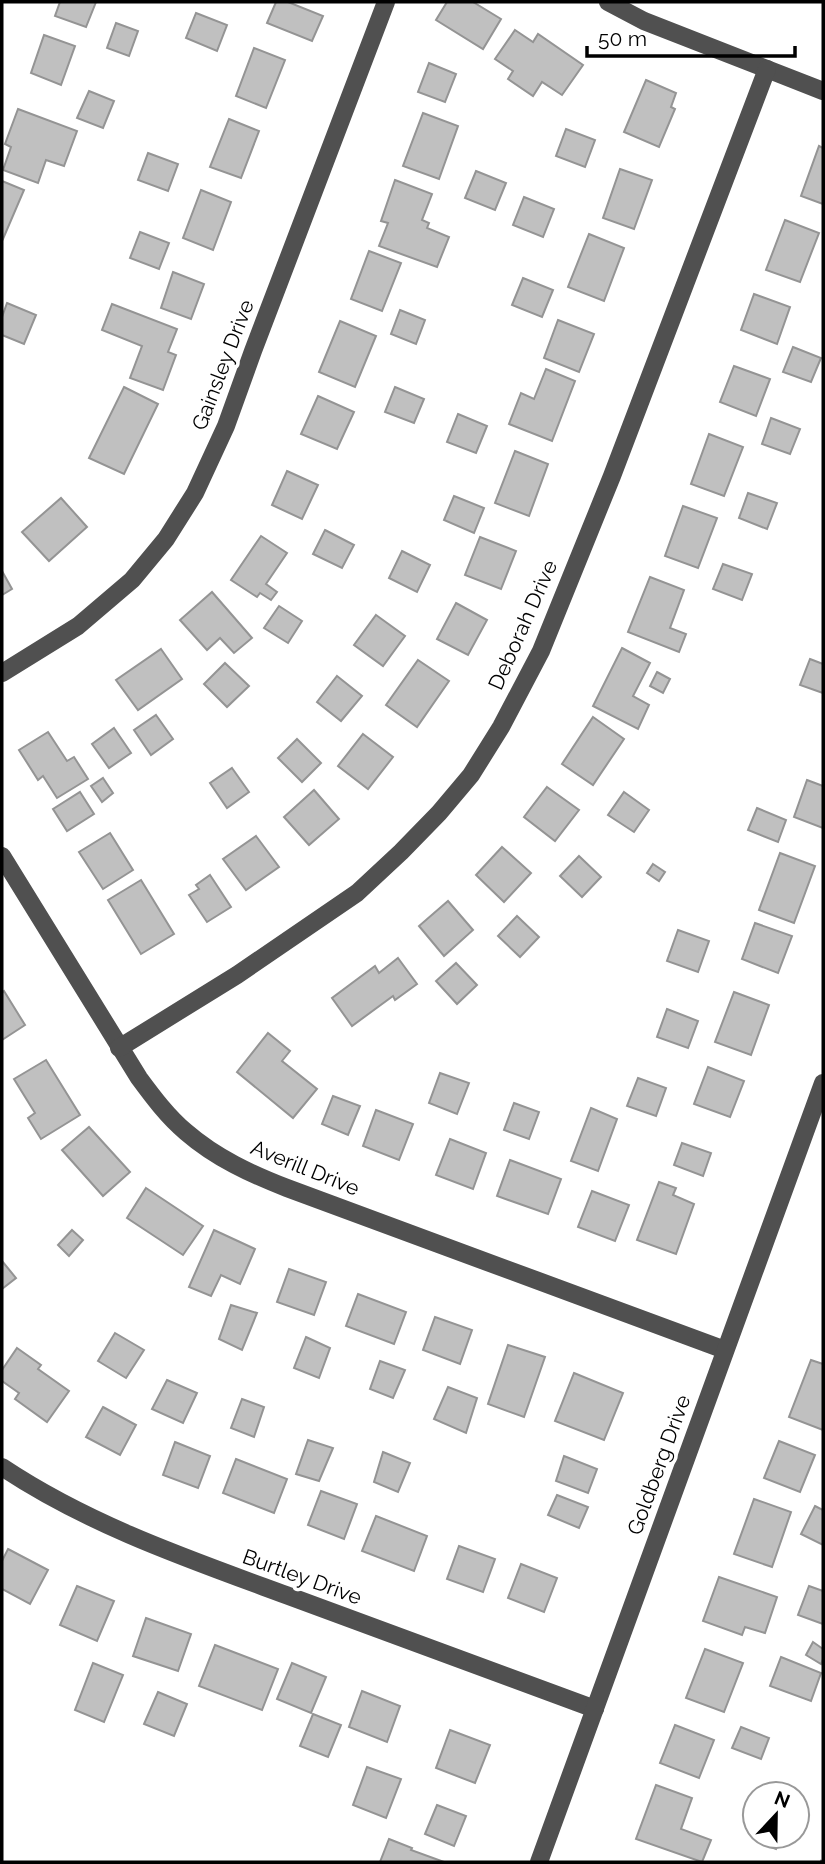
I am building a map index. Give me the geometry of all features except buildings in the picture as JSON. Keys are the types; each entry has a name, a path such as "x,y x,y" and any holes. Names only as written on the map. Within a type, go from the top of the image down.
{"street":[{"name":"Gainsley Drive","path":"2,673 78,626 132,579 166,539 195,493 226,426 386,2"},
{"path":"608,2 643,21 823,90"},
{"name":"Deborah Drive","path":"118,1048 237,975 357,893 439,813 471,775 501,727 541,651 617,463 767,69"},
{"name":"Averill Drive","path":"2,856 118,1048 139,1078 185,1132 216,1155 256,1176 725,1350"},
{"name":"Goldberg Drive","path":"538,1862 823,1083"},
{"name":"Burtley Drive","path":"2,1467 34,1489 101,1523 168,1551 595,1709"}]}
